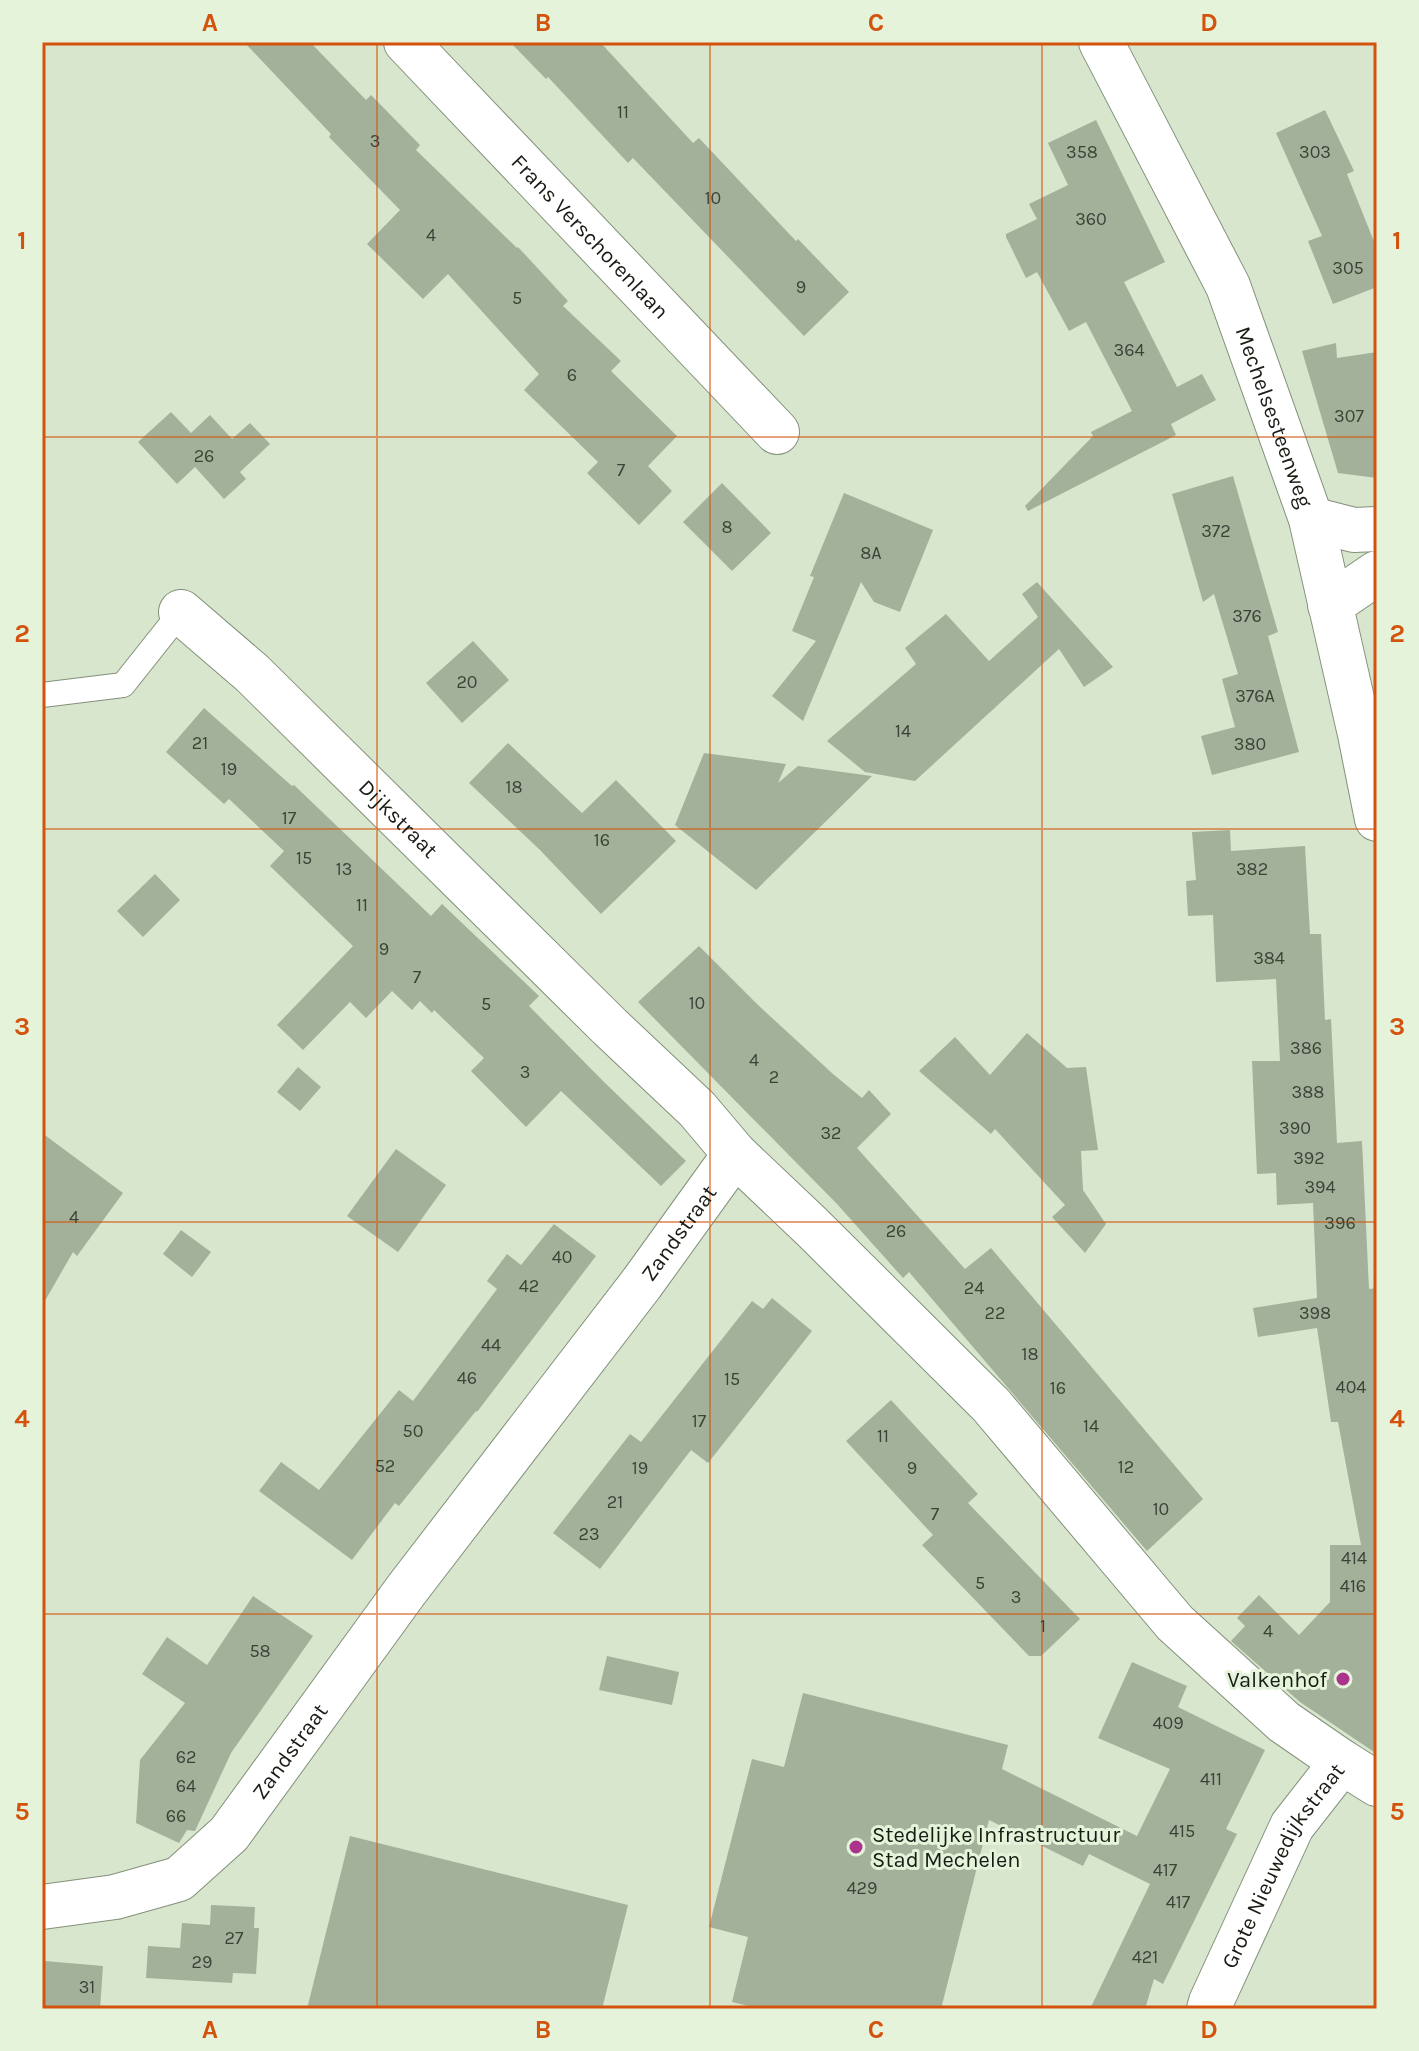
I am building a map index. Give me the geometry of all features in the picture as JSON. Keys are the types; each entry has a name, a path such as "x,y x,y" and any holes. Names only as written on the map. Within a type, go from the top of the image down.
{"street":[{"name":"Frans Verschorenlaan","path":"406,42 777,432"},
{"name":"Mechelsesteenweg","path":"1101,42 1228,286 1311,519 1377,819"},
{"path":"1311,519 1354,530 1377,529"},
{"path":"1330,605 1377,573"},
{"name":"Dijkstraat","path":"181,612 252,673 697,1109 735,1154"},
{"path":"735,1154 991,1405 1175,1623 1284,1722 1359,1773"},
{"name":"Zandstraat","path":"42,1907 115,1897 179,1879 229,1834 407,1589 642,1283 735,1154"},
{"name":"Grote Nieuwedijkstraat","path":"1209,2009 1292,1826 1359,1773"}],"lane":[{"name":"Dijkstraat","path":"42,695 123,685 181,612"}],"building":[{"path":"244,42 310,42 366,100 371,95 420,145 416,150 518,247 568,301 563,306 621,361 611,371 677,436 648,466 672,491 639,525 587,473 598,462 524,390 539,374 448,274 423,299 367,244 400,210"},
{"path":"510,42 600,42 693,143 699,138 849,292 804,336 633,158 628,163 548,77 546,79"},
{"path":"1325,110 1354,171 1347,174 1377,249 1377,287 1333,304 1308,241 1322,236 1276,133"},
{"path":"1096,120 1165,262 1124,282 1177,387 1202,374 1216,400 1171,424 1176,435 1028,511 1025,506 1093,436 1091,432 1132,411 1086,322 1069,331 1037,272 1026,278 1006,237 1006,234 1037,219 1029,204 1068,185 1048,143"},
{"path":"1336,343 1337,358 1377,352 1377,478 1338,473 1302,351"},
{"path":"171,412 191,433 210,415 232,439 250,423 270,444 240,472 246,479 224,499 195,467 177,484 138,442"},
{"path":"1233,476 1278,632 1268,636 1299,752 1212,775 1201,736 1235,727 1222,679 1238,674 1214,594 1203,602 1172,494"},
{"path":"722,483 771,533 732,571 683,522"},
{"path":"844,493 933,530 900,612 874,602 861,582 803,721 772,696 816,641 792,631 814,577 810,576"},
{"path":"1037,582 1113,667 1084,687 1059,649 915,781 865,772 827,741 916,664 905,648 946,614 989,661 1038,617 1022,594"},
{"path":"473,641 509,680 462,723 426,683"},
{"path":"204,708 294,785 431,916 442,904 539,996 529,1006 686,1161 661,1186 561,1091 526,1127 471,1071 484,1058 434,1010 432,1013 420,1001 412,1010 392,991 366,1018 350,1002 303,1050 277,1025 353,946 270,866 284,851 229,799 224,804 166,752"},
{"path":"508,743 582,813 616,780 676,841 601,914 540,850 469,783"},
{"path":"704,753 786,764 778,783 798,766 872,776 756,890 675,825"},
{"path":"1230,830 1231,851 1305,846 1310,934 1321,934 1325,1020 1331,1019 1337,1143 1362,1141 1369,1289 1377,1288 1377,1754 1300,1702 1231,1641 1245,1626 1237,1618 1259,1595 1299,1635 1330,1602 1330,1545 1361,1545 1338,1422 1331,1422 1317,1328 1258,1337 1253,1308 1317,1298 1313,1203 1277,1205 1276,1173 1257,1174 1252,1061 1280,1061 1276,979 1216,982 1213,915 1188,916 1186,881 1196,880 1192,832"},
{"path":"155,874 180,900 143,937 117,911"},
{"path":"699,946 833,1074 862,1098 869,1090 891,1114 857,1148 965,1269 991,1248 1203,1499 1147,1551 909,1272 903,1278 837,1204 638,1002"},
{"path":"1027,1033 1067,1068 1086,1067 1098,1150 1081,1151 1083,1190 1106,1224 1085,1253 1052,1217 1065,1205 995,1129 991,1134 919,1071 955,1037 990,1075"},
{"path":"298,1067 321,1087 300,1111 277,1092"},
{"path":"42,1133 123,1193 77,1256 73,1252 42,1306"},
{"path":"396,1149 446,1185 398,1252 347,1216"},
{"path":"554,1224 596,1256 477,1412 399,1506 395,1503 352,1560 259,1491 281,1462 319,1490 399,1390 413,1401 497,1289 487,1281 507,1254 521,1265"},
{"path":"181,1230 211,1252 192,1277 163,1254"},
{"path":"772,1298 812,1331 708,1463 691,1450 600,1569 553,1533 630,1434 641,1442 752,1301 763,1309"},
{"path":"891,1400 978,1494 968,1503 1080,1619 1041,1656 1029,1656 922,1545 933,1535 846,1441"},
{"path":"253,1596 313,1636 231,1753 195,1831 187,1830 179,1843 136,1823 140,1760 185,1703 142,1674 167,1637 207,1665"},
{"path":"607,1656 679,1672 672,1705 599,1690"},
{"name":"Stedelijke Infrastructuur Stad Mechelen","path":"1132,1662 1187,1686 1178,1707 1265,1750 1226,1829 1237,1834 1163,1984 1154,1979 1145,2009 1090,2009 1150,1884 1089,1854 1083,1866 989,1820 941,2009 761,2009 732,2002 748,1937 709,1927 752,1759 784,1767 803,1693 1008,1745 1002,1769 1137,1836 1170,1769 1098,1738"},
{"path":"350,1836 628,1905 602,2009 307,2009"},
{"path":"211,1905 255,1907 254,1928 259,1928 256,1974 233,1973 232,1983 146,1978 148,1946 180,1948 182,1923 210,1925"},
{"path":"45,1961 103,1966 100,2009 42,2009"}],"place":[{"name":"Valkenhof","path":"1343,1679"},
{"name":"Stedelijke Infrastructuur Stad Mechelen","path":"856,1847"}]}
